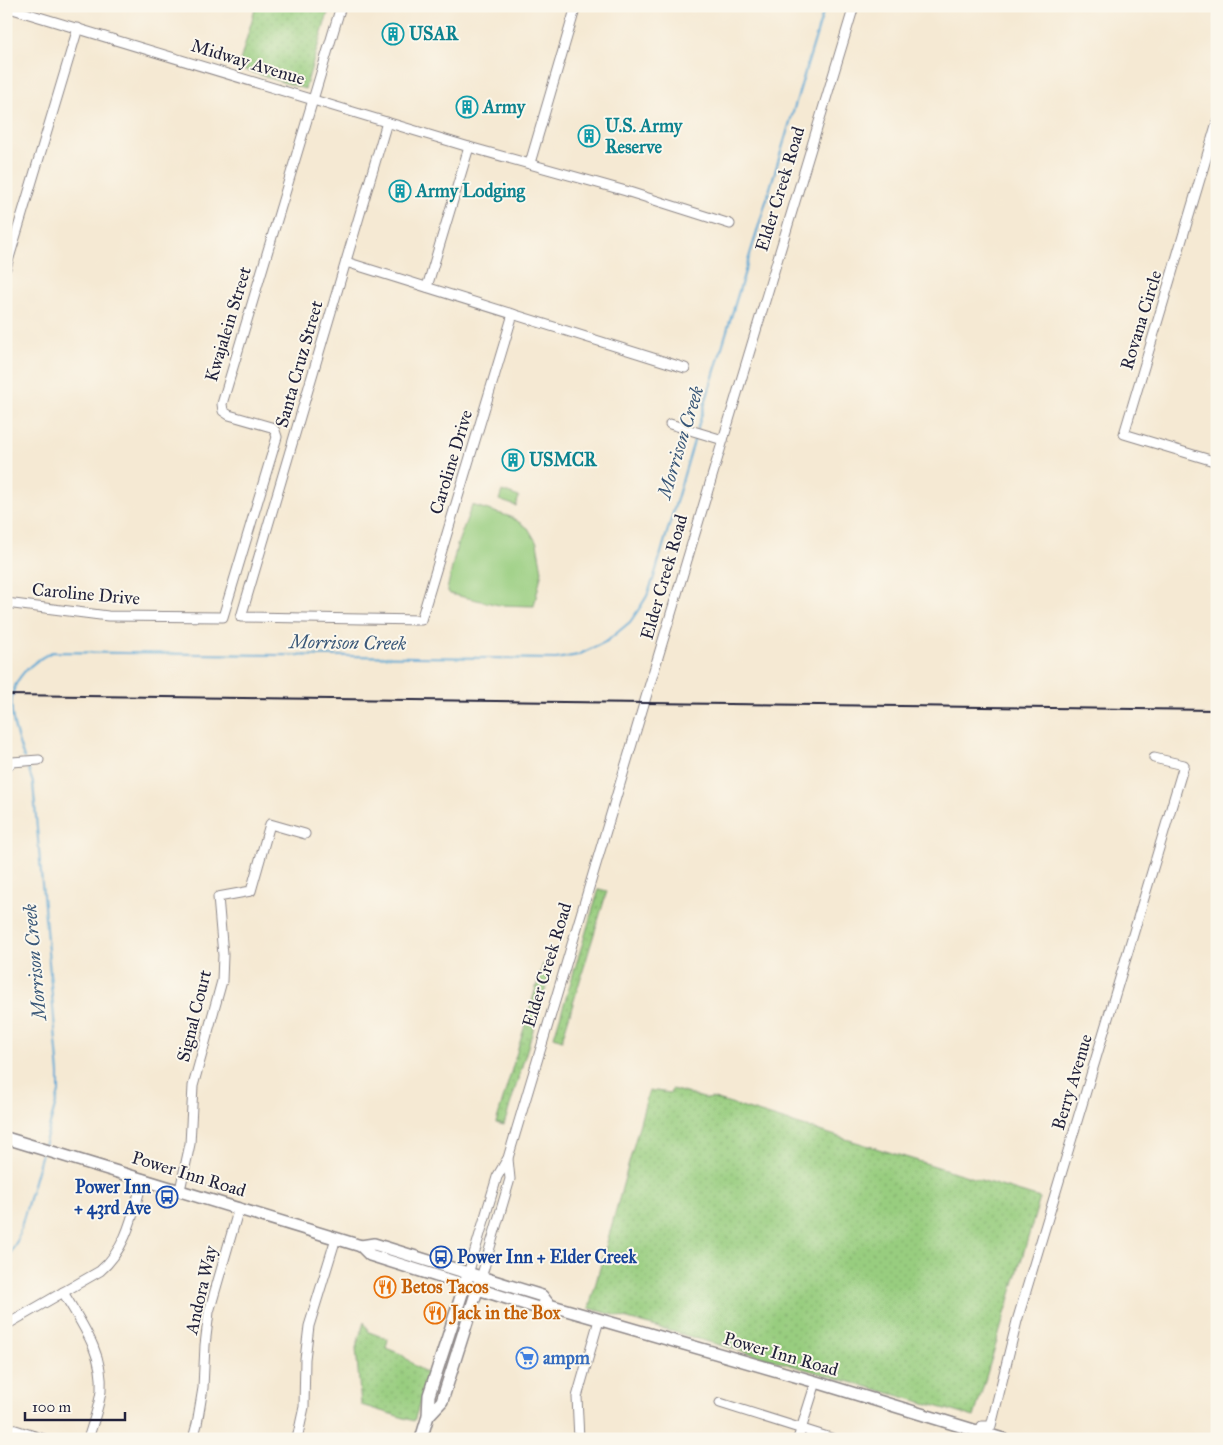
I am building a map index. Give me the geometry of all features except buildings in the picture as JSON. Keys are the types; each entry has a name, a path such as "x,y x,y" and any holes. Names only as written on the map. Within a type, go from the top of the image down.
{"main road":[{"name":"Power Inn Road","path":"6,1138 361,1246 374,1244 479,1283 538,1308 549,1305 816,1382 1003,1439"},
{"name":"Elder Creek Road","path":"421,1439 428,1416 429,1395 466,1279"},
{"name":"Elder Creek Road","path":"428,1416 442,1400 479,1283"}],"street":[{"name":"Kwajalein Street","path":"223,617 277,437 271,427 228,415 223,411 222,404 341,6"},
{"path":"530,163 576,6"},
{"name":"Elder Creek Road","path":"466,1279 497,1177 508,1158 722,440 854,6"},
{"name":"Midway Avenue","path":"6,7 17,8 387,122 730,224"},
{"path":"6,268 78,28"},
{"name":"Santa Cruz Street","path":"241,617 387,122"},
{"name":"Rovana Circle","path":"1217,122 1124,434 1217,462"},
{"path":"427,287 470,146"},
{"path":"346,262 685,368"},
{"name":"Caroline Drive","path":"241,617 420,620 513,314"},
{"path":"670,424 722,440"},
{"name":"Caroline Drive","path":"6,603 108,616 223,617"},
{"name":"Berry Avenue","path":"980,1432 982,1426 991,1426 1017,1322 1184,765 1154,758"},
{"path":"9,765 39,760"},
{"name":"Signal Court","path":"180,1190 190,1144 193,1086 222,981 223,955 218,897 251,891 270,824 305,834"},
{"name":"Elder Creek Road","path":"479,1283 510,1178 508,1158"},
{"path":"6,1325 100,1270 116,1255 125,1238 143,1179"},
{"name":"Andora Way","path":"192,1439 203,1388 209,1312 239,1208"},
{"path":"297,1439 304,1407 305,1359 309,1326 336,1238"},
{"path":"62,1292 94,1347 100,1371 101,1390 99,1403 88,1439"},
{"path":"579,1439 577,1397 599,1320"},
{"path":"798,1439 816,1382"},
{"path":"720,1403 834,1439"},
{"path":"6,1427 17,1435 44,1439"}],"green space":[{"path":"256,6 330,6 305,89 238,68"},
{"path":"502,491 519,497 516,506 499,500"},
{"path":"472,505 511,517 528,528 537,543 542,571 534,606 499,605 450,594 447,590 457,545"},
{"path":"599,889 607,891 562,1040 554,1037"},
{"path":"543,964 552,968 504,1125 496,1123"},
{"path":"672,1089 707,1099 711,1098 1040,1198 974,1417 589,1308 649,1090 670,1093"},
{"path":"364,1322 369,1332 388,1339 386,1348 401,1354 415,1366 429,1374 414,1421 361,1405 356,1348"}],"waterway":[{"name":"Morrison Creek","path":"697,430 825,6"},
{"name":"Morrison Creek","path":"24,758 14,724 12,696 16,684 23,673 35,662 52,652 556,659 578,655 607,641 630,622 647,596 696,434"},
{"name":"Morrison Creek","path":"27,765 33,783 59,1074 59,1092 44,1146"},
{"name":"Morrison Creek","path":"6,1261 17,1241 42,1153"}],"railway":[{"path":"6,695 1217,710"}],"place":[{"name":"USAR","path":"393,34"},
{"name":"Army","path":"467,107"},
{"name":"U.S. Army Reserve","path":"589,136"},
{"name":"Army Lodging","path":"400,191"},
{"name":"USMCR","path":"513,460"},
{"name":"Power Inn + 43rd Ave","path":"167,1197"},
{"name":"Power Inn + Elder Creek","path":"441,1257"},
{"name":"Betos Tacos","path":"385,1287"},
{"name":"Jack in the Box","path":"435,1313"},
{"name":"ampm","path":"527,1358"}]}
